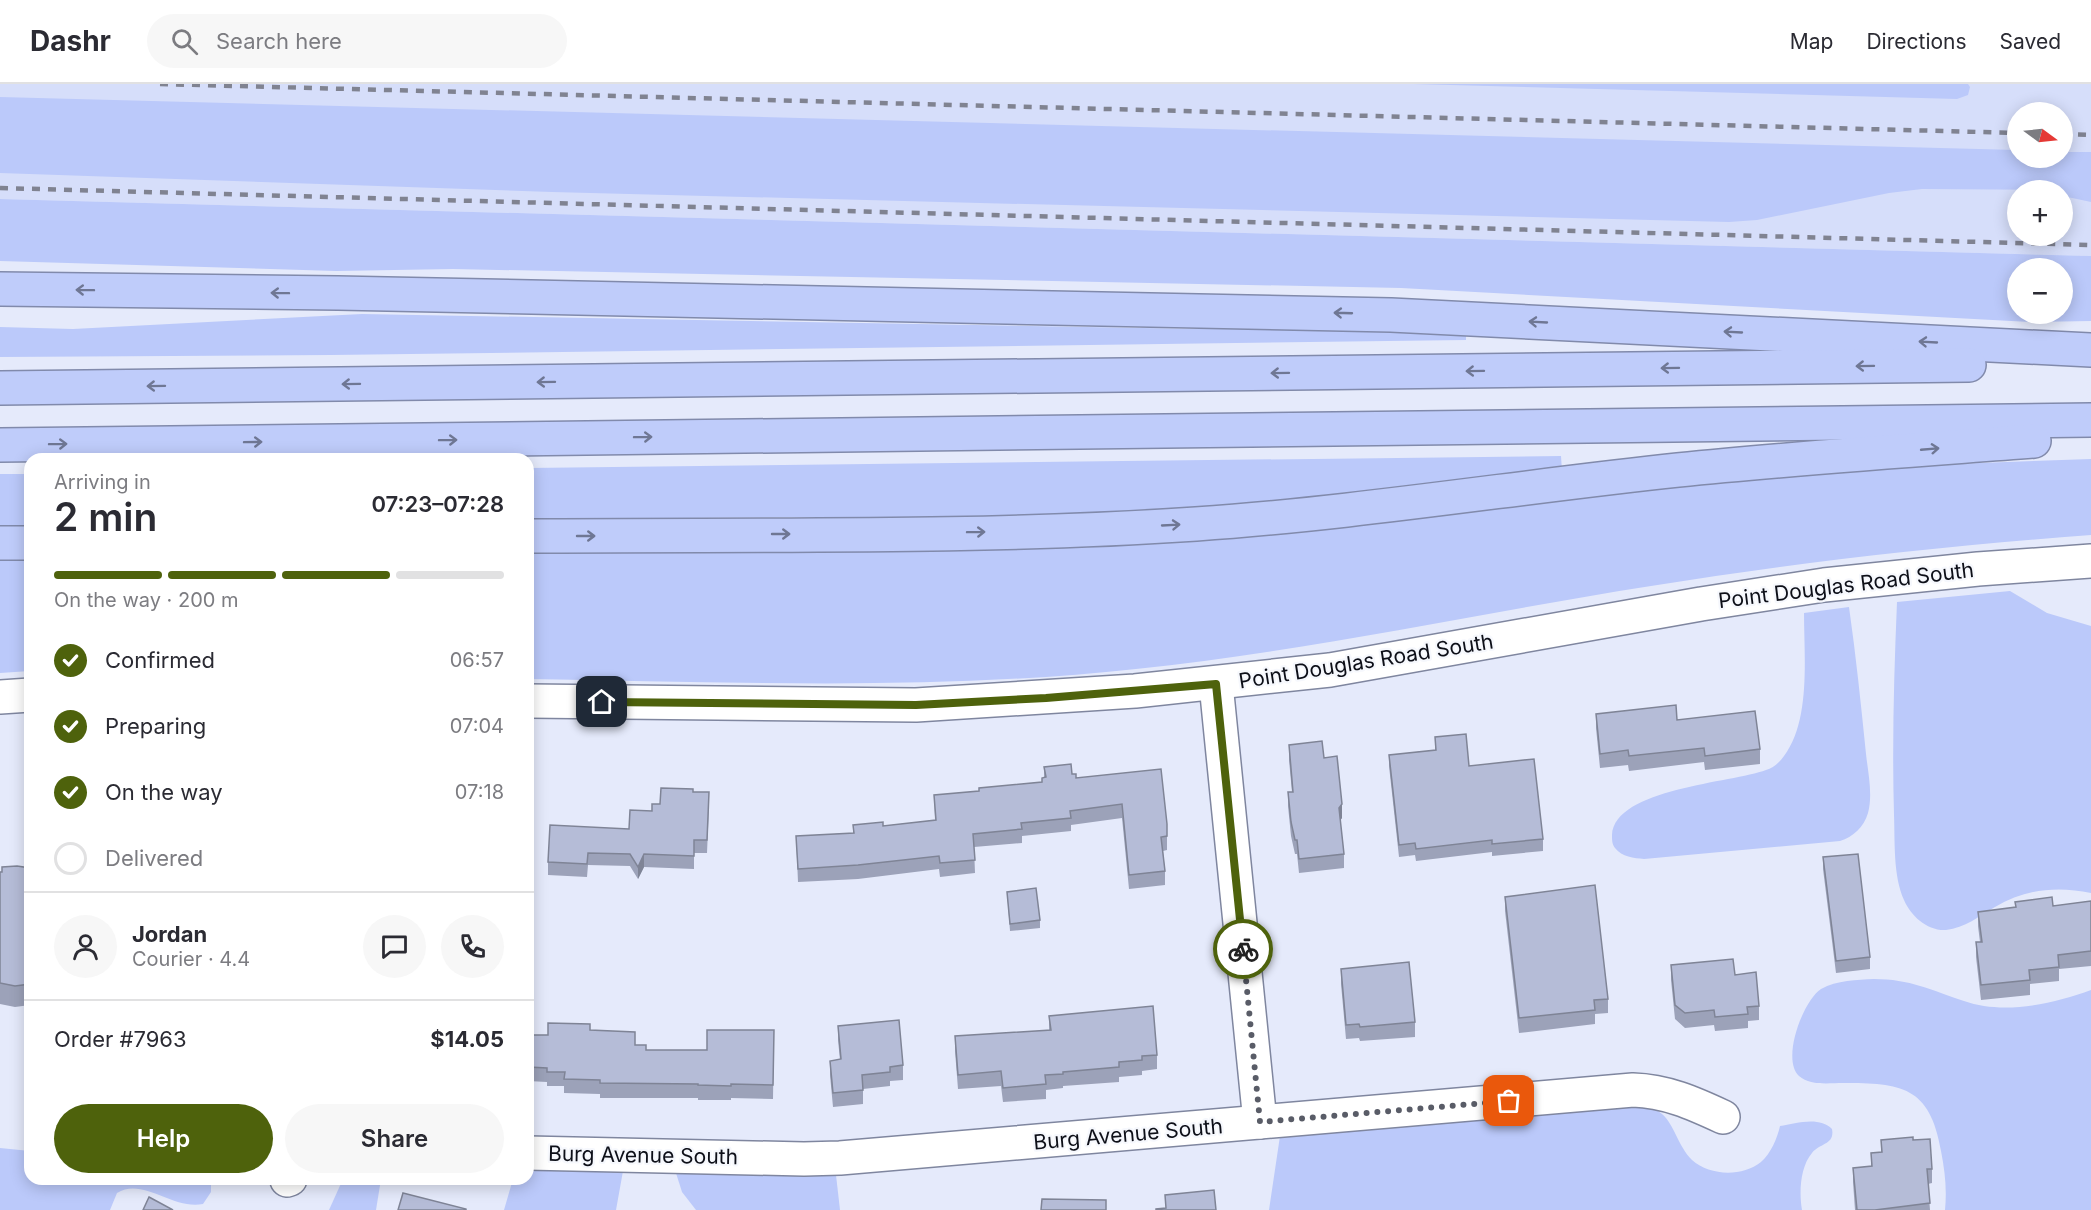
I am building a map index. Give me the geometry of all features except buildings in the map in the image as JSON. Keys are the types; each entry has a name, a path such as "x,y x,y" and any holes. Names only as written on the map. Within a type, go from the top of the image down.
{"highway":[{"path":"0,289 338,293 1391,315 2091,350"},
{"path":"8,388 2091,363"},
{"path":"0,446 2091,420"},
{"path":"534,536 1081,531 1198,524 1406,504 1681,470 2091,436"},
{"path":"0,543 24,543"}],"street":[{"name":"Point Douglas Road South","path":"534,701 916,705 1046,698 1216,684 1330,670 1690,605 1813,587 1978,569 2091,561"},
{"path":"1216,684 1260,1122"},
{"path":"0,697 24,695"},
{"name":"Burg Avenue South","path":"534,1153 823,1159 1633,1090 1675,1096 1723,1116"}],"shaded area":[{"path":"0,84 2091,84 2091,256 0,199"},
{"path":"1413,84 1968,84 1970,87 1968,95 1957,99"},
{"path":"0,97 2007,150 2007,168 2073,168 2073,152 2091,152 2091,202 2073,198 2073,180 2007,180 2007,190 1922,189 1889,193 1757,220 1729,222 552,192 0,173"},
{"path":"0,199 2091,256 2091,321 2073,321 2073,258 2007,258 2007,321 1401,288 453,269 336,271 0,261"},
{"path":"362,314 1200,329 1201,322 1466,329 1466,340 331,355 0,357 0,327 73,329"},
{"path":"1561,456 1562,471 1194,511 976,519 845,517 534,519 534,468"},
{"path":"2091,459 2091,535 1980,544 1761,569 1330,642 1136,669 1060,676 909,683 534,679 534,551 1924,465"},
{"path":"0,474 24,474 24,525 0,525"},
{"path":"0,557 24,557 24,671 0,673"},
{"path":"2010,591 2047,613 2091,626 2091,893 2054,890 2030,893 2006,901 1959,927 1939,930 1926,925 1911,912 1900,891 1896,870 1893,762 1897,602"},
{"path":"1849,607 1870,791 1868,813 1864,823 1857,831 1840,841 1644,859 1628,856 1618,851 1613,845 1612,835 1618,819 1633,807 1653,797 1677,790 1766,770 1780,761 1793,741 1799,725 1805,668 1804,613"},
{"path":"1874,979 1910,983 1964,1001 1995,1007 2028,1006 2061,1000 2091,990 2091,1210 1945,1210 1944,1166 1936,1129 1929,1113 1920,1101 1897,1087 1863,1083 1814,1083 1799,1076 1794,1068 1793,1044 1801,1017 1814,995 1821,989 1834,984"},
{"path":"1627,1106 1645,1107 1658,1111 1670,1123 1692,1160 1717,1172 1745,1170 1761,1162 1773,1146 1780,1126 1800,1122 1821,1123 1832,1129 1832,1134 1829,1141 1812,1153 1805,1165 1801,1188 1802,1210 1269,1210 1280,1136"},
{"path":"0,1148 24,1150 24,1185 211,1185 211,1192 203,1204 180,1203 147,1191 127,1189 117,1193 110,1210 0,1210"},
{"path":"534,1168 623,1171 616,1210 504,1210 511,1185 534,1185"},
{"path":"676,1173 836,1175 840,1210 696,1210 682,1192"},
{"path":"340,1185 380,1185 376,1210 329,1210"}],"railway":[{"path":"160,84 2007,133"},
{"path":"2073,134 2091,135"},
{"path":"0,188 2091,245"}],"way so far":[{"path":"1243,949 1260,1122 1509,1101"}],"route":[{"path":"602,702 916,705 1046,698 1216,684 1243,949"}]}
